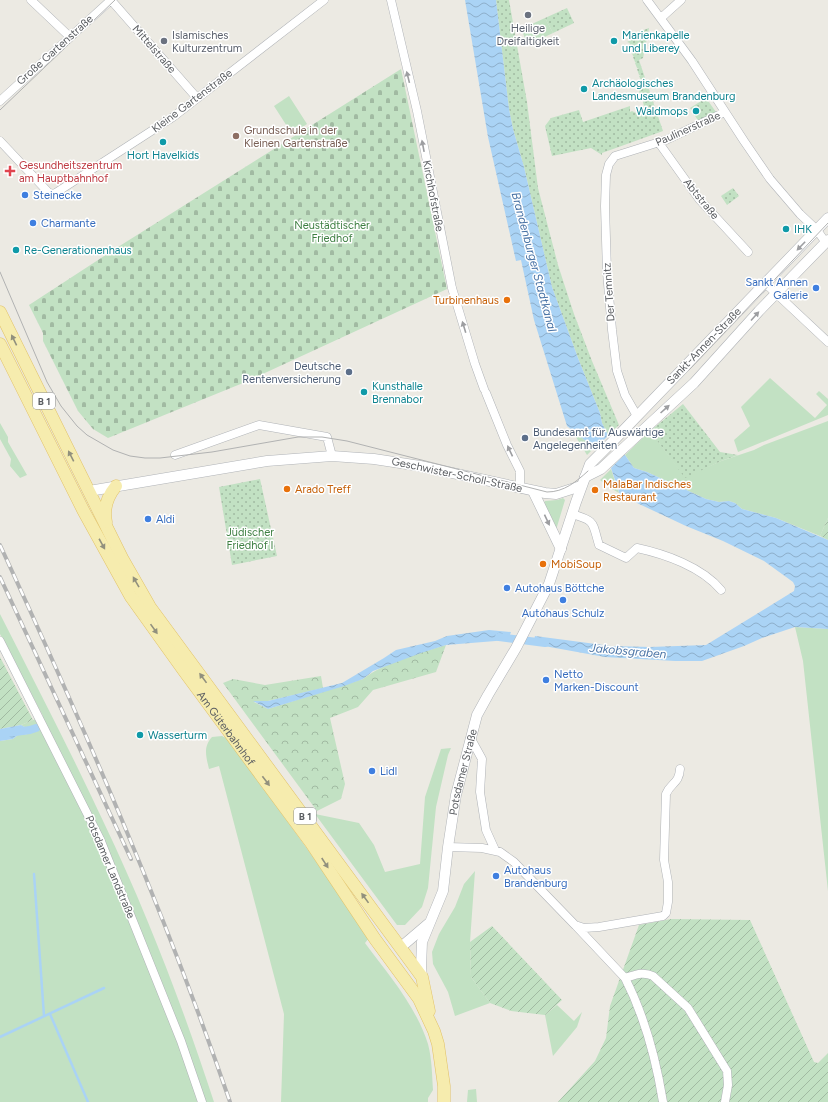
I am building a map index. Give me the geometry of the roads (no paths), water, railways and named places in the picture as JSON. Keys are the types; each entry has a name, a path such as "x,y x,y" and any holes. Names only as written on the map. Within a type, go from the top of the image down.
{"main road":[{"name":"B 1","path":"0,312 89,491"},
{"name":"B 1","path":"0,344 74,493"},
{"path":"109,530 106,524 105,510 109,496 116,486"},
{"path":"74,493 89,491"},
{"name":"Am Güterbahnhof","path":"89,491 122,558 150,607 312,843 346,896 389,956"},
{"name":"Am Güterbahnhof","path":"74,493 131,597 184,671 222,713 401,947"},
{"name":"B 1","path":"401,947 422,977 441,1059 444,1102"},
{"path":"389,956 401,947"},
{"name":"B 1","path":"389,956 419,999 433,1028"}],"street":[{"path":"31,0 70,37"},
{"name":"Große Gartenstraße","path":"0,101 111,0"},
{"name":"Mittelstraße","path":"111,0 197,98"},
{"name":"Kleine Gartenstraße","path":"0,141 49,193 54,194 173,117 324,0"},
{"name":"Kirchhofstraße","path":"391,0 416,111 452,288 475,364 485,391 507,445 520,471 520,487"},
{"path":"647,0 692,61 744,142 770,179 800,214 827,241"},
{"path":"661,18 682,0"},
{"name":"Paulinerstraße","path":"609,164 615,156 659,143 725,112"},
{"name":"Abtstraße","path":"659,143 699,199 748,252"},
{"name":"Der Temnitz","path":"609,164 606,175 605,206 607,272 612,330 617,371 625,395 637,416"},
{"name":"Sankt-Annen-Straße","path":"583,482 592,460 618,437 828,218"},
{"name":"Sankt-Annen-Straße","path":"583,482 601,469 625,445 694,383 827,241"},
{"path":"765,283 828,342"},
{"path":"175,455 259,425 327,437 332,456"},
{"name":"Geschwister-Scholl-Straße","path":"89,491 267,461 332,456 374,459 420,466 551,494 583,482"},
{"name":"Potsdamer Straße","path":"401,947 432,921 443,891 456,795 477,716 516,648 549,584 583,482"},
{"path":"533,491 560,550"},
{"path":"572,514 589,520 594,526 599,545 626,558 636,548 653,552 695,569 714,582 721,590"},
{"name":"Potsdamer Landstraße","path":"0,641 100,839 181,1041 202,1102"},
{"path":"471,738 482,759 480,792 486,830 495,850"},
{"path":"575,925 584,928 599,927 663,916 666,913 668,902 668,882 664,860 666,794 669,788 678,780 680,769"},
{"path":"448,847 482,848 495,850 508,856 625,978 645,1025 657,1068 663,1102"},
{"path":"422,977 422,942 432,921"},
{"path":"625,978 641,973 648,973 688,1008 728,1071 728,1085 725,1102"}],"water":[{"name":"Brandenburger Stadtkanal","path":"465,0 496,0 509,109 552,287 600,413 602,423 608,435 634,468 647,472 706,499 735,503 742,509 776,518 828,540 828,629 795,627 702,661 605,657 533,644 535,636 611,646 650,647 706,645 794,591 795,586 793,582 764,561 620,495 611,468 587,442 567,426 534,320 521,260 516,261 488,137"},
{"path":"489,630 511,632 508,640 446,645 373,671 363,679 344,686 268,709 253,701 268,701 342,683 396,650 435,641 447,636"},
{"path":"21,725 30,730 28,734 18,735 13,739 0,741 0,729"}],"waterway":[{"path":"499,637 545,643"},
{"name":"Jakobsgraben","path":"0,734 36,728"},
{"path":"34,874 44,1016"},
{"path":"0,1037 104,988"},
{"path":"50,1014 88,1102"}],"tram line":[{"path":"0,110 115,0"},
{"path":"689,370 828,223"},
{"path":"0,272 47,382 61,406 77,426 87,435 113,450 130,456 160,458 212,452 298,437 322,437 347,441 547,492 553,492 564,488 588,471"}],"railway":[{"path":"0,545 93,751 151,890 205,1031 230,1102"},
{"path":"0,577 131,859"}],"place":[{"name":"Heilige Dreifaltigkeit","path":"528,15"},
{"name":"Islamisches Kulturzentrum","path":"164,41"},
{"name":"Marienkapelle und Liberey","path":"614,41"},
{"name":"Archäologisches Landesmuseum Brandenburg","path":"584,89"},
{"name":"Waldmops","path":"696,111"},
{"name":"Grundschule in der Kleinen Gartenstraße","path":"236,136"},
{"name":"Hort Havelkids","path":"163,142"},
{"name":"Gesundheitszentrum am Hauptbahnhof","path":"10,171"},
{"name":"Steinecke","path":"25,195"},
{"name":"Charmante","path":"33,223"},
{"name":"IHK","path":"786,229"},
{"name":"Re-Generationenhaus","path":"16,250"},
{"name":"Sankt Annen Galerie","path":"816,288"},
{"name":"Turbinenhaus","path":"507,300"},
{"name":"Deutsche Rentenversicherung","path":"349,372"},
{"name":"Kunsthalle Brennabor","path":"364,392"},
{"name":"Bundesamt für Auswärtige Angelegenheiten","path":"525,438"},
{"name":"Arado Treff","path":"287,489"},
{"name":"MalaBar Indisches Restaurant","path":"595,490"},
{"name":"Aldi","path":"148,519"},
{"name":"MobiSoup","path":"543,564"},
{"name":"Autohaus Böttche","path":"507,588"},
{"name":"Autohaus Schulz","path":"563,600"},
{"name":"Netto Marken-Discount","path":"546,680"},
{"name":"Wasserturm","path":"140,735"},
{"name":"Lidl","path":"372,771"},
{"name":"Autohaus Brandenburg","path":"496,876"}],"park label":[{"name":"Neustädtischer Friedhof","path":"332,231"},
{"name":"Jüdischer Friedhof I","path":"250,538"}]}
